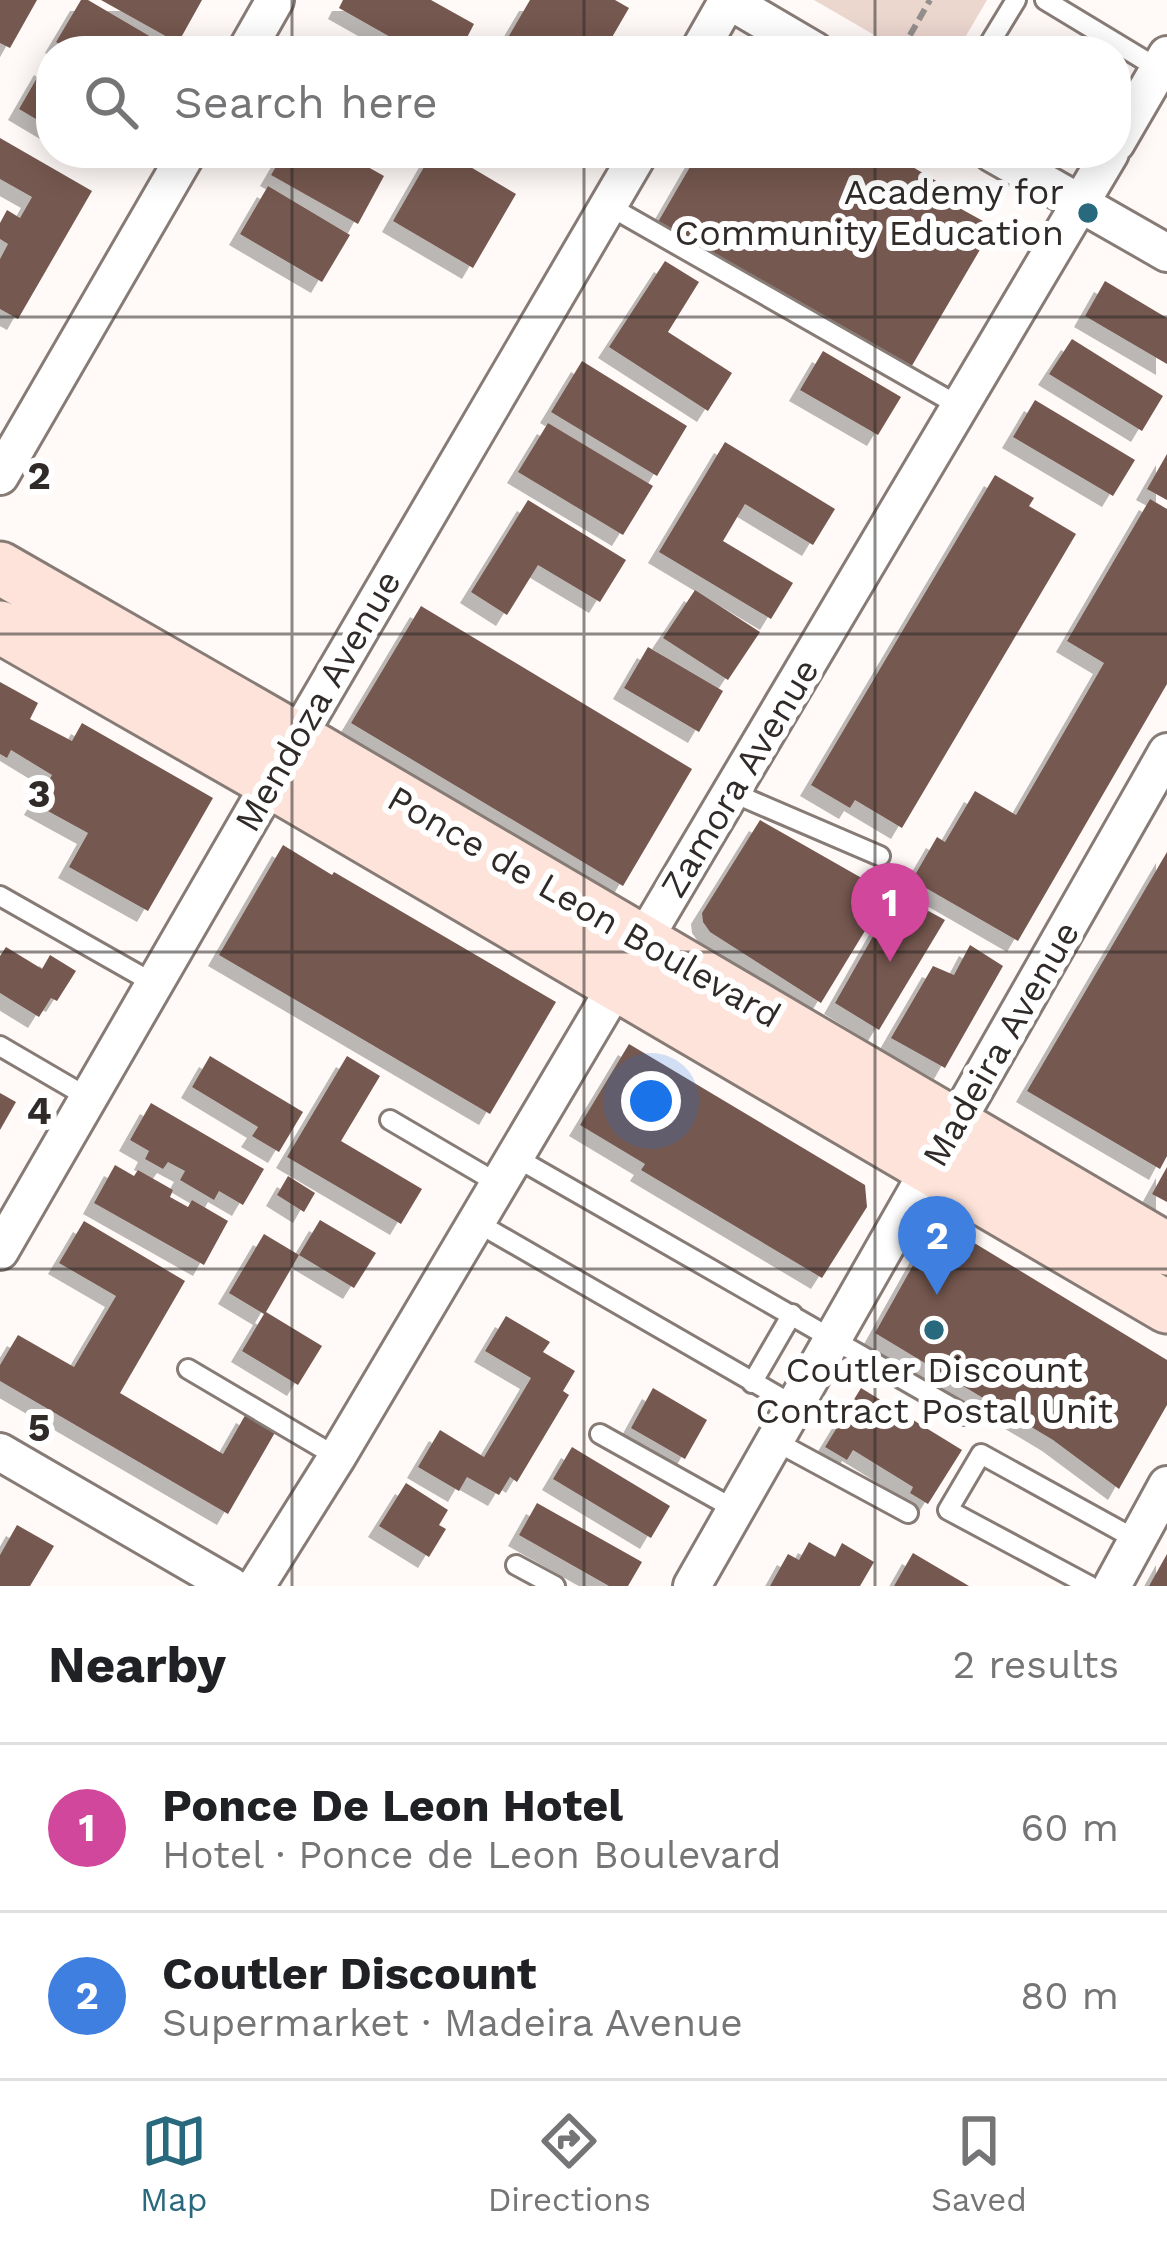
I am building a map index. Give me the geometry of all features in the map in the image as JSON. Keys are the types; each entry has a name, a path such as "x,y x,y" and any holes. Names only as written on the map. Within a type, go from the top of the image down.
{"street":[{"path":"255,36 275,0"},
{"path":"708,36 728,0 789,36"},
{"path":"1131,117 1163,62"},
{"path":"0,476 178,168"},
{"name":"Mendoza Avenue","path":"0,1251 630,168"},
{"path":"1018,168 1167,253"},
{"name":"Zamora Avenue","path":"256,1586 338,1456 1101,168"},
{"name":"Ponce de Leon Boulevard","path":"0,568 296,738 929,1169 1167,1307"},
{"name":"Ponce de Leon Boulevard","path":"0,627 271,782 955,1126 1167,1249"},
{"name":"Madeira Avenue","path":"692,1586 1167,752"},
{"path":"1,1454 231,1586"},
{"path":"1112,1586 1167,1485"}],"lane":[{"path":"994,36 1016,0"},
{"path":"1045,0 1109,36"},
{"path":"1131,47 1163,62"},
{"path":"608,206 962,407"},
{"path":"731,792 880,856"},
{"path":"0,896 155,984"},
{"path":"0,1046 89,1098"},
{"path":"390,1120 704,1267 965,1414"},
{"path":"476,1222 795,1406"},
{"path":"752,1383 792,1314"},
{"path":"188,1369 338,1456"},
{"path":"600,1434 736,1510"},
{"path":"775,1441 908,1513"},
{"path":"1090,1586 948,1510 981,1454 1137,1540"},
{"path":"516,1565 555,1586"}],"path":[{"path":"910,36 930,0"}],"shaded area":[{"path":"814,0 987,0 966,36 876,36"}],"building":[{"path":"0,0 37,0 10,48 0,43"},
{"path":"81,0 88,0 149,36 60,36"},
{"path":"101,0 202,0 182,36 165,36"},
{"path":"343,0 431,0 474,24 468,36 388,36 339,8"},
{"path":"530,0 615,0 629,8 613,36 509,36"},
{"path":"36,80 36,119 19,109"},
{"path":"0,138 36,159 36,168 52,168 92,191 18,319 0,309 0,259 8,244 0,239 0,223 7,210 20,218 32,197 0,179"},
{"path":"275,168 370,168 384,176 358,224 271,175"},
{"path":"423,168 472,168 516,194 473,268 393,221"},
{"path":"689,168 914,168 960,195 954,205 983,221 978,230 988,236 910,369 658,222"},
{"path":"268,186 350,235 322,282 240,234"},
{"path":"665,261 699,282 668,332 732,373 708,411 609,347"},
{"path":"1105,281 1167,318 1167,364 1085,316"},
{"path":"1072,339 1163,396 1142,431 1049,374"},
{"path":"823,351 901,397 878,435 800,390"},
{"path":"582,361 687,426 657,476 551,412"},
{"path":"1035,400 1135,460 1113,496 1013,437"},
{"path":"548,423 653,486 623,535 518,472"},
{"path":"725,442 835,509 813,545 745,504 723,541 793,583 771,619 659,552"},
{"path":"1167,454 1167,500 1147,489"},
{"path":"995,475 1034,498 1029,506 1076,534 902,828 855,800 850,808 811,785"},
{"path":"1150,499 1167,509 1167,684 1018,941 912,880 937,837 945,842 975,791 1016,815 1104,663 1067,641"},
{"path":"528,500 626,560 600,602 538,565 507,615 471,592"},
{"path":"695,590 760,632 728,680 663,638"},
{"path":"421,606 692,769 623,886 351,723"},
{"path":"648,647 723,691 699,732 624,688"},
{"path":"0,682 38,703 30,719 72,741 82,723 213,798 148,911 69,867 88,833 35,804 52,775 11,750 7,758 0,754"},
{"path":"760,820 888,893 821,1003 710,932 703,922 702,913"},
{"path":"283,845 556,1002 490,1114 219,955"},
{"path":"1167,852 1167,1156 1160,1169 1027,1091"},
{"path":"897,894 945,920 879,1030 835,1003"},
{"path":"970,945 1003,966 945,1068 891,1038 933,966 954,975"},
{"path":"6,947 42,969 50,955 76,971 57,1001 51,998 39,1017 0,993 0,956"},
{"path":"629,1044 865,1185 867,1207 822,1278 641,1170 645,1164 580,1125"},
{"path":"210,1056 303,1112 279,1152 252,1136 258,1127 192,1087"},
{"path":"347,1056 380,1076 341,1141 422,1189 401,1224 287,1157"},
{"path":"0,1093 16,1102 0,1130"},
{"path":"151,1103 264,1169 243,1205 219,1191 214,1200 180,1180 185,1171 168,1162 163,1169 145,1159 149,1151 130,1140"},
{"path":"115,1165 134,1176 138,1170 173,1190 170,1197 188,1207 192,1200 228,1221 204,1265 94,1203"},
{"path":"1167,1167 1167,1202 1152,1194"},
{"path":"288,1176 315,1193 304,1212 277,1195"},
{"path":"320,1220 376,1253 354,1288 299,1255"},
{"path":"84,1221 185,1281 120,1393 223,1454 247,1412 277,1429 228,1514 0,1381 0,1365 18,1335 74,1367 116,1296 59,1263"},
{"path":"948,1227 1167,1360 1167,1405 1119,1489 1053,1440 875,1333 930,1235"},
{"path":"264,1234 299,1255 266,1312 322,1346 298,1385 242,1351 264,1314 229,1293"},
{"path":"506,1316 550,1342 543,1352 575,1371 563,1391 569,1395 517,1482 510,1477 499,1495 467,1477 459,1491 418,1467 440,1430 484,1457 531,1378 485,1351"},
{"path":"653,1388 707,1420 685,1459 631,1428"},
{"path":"861,1388 962,1450 928,1504 910,1493 913,1487 853,1450 847,1460 825,1447"},
{"path":"572,1447 670,1506 651,1538 553,1479"},
{"path":"406,1483 448,1510 439,1525 446,1529 429,1557 379,1526"},
{"path":"537,1503 642,1562 628,1586 609,1586 519,1535"},
{"path":"17,1525 54,1546 30,1586 0,1586 0,1555"},
{"path":"809,1542 835,1557 842,1543 874,1562 860,1586 770,1586 788,1554 799,1560"},
{"path":"913,1553 969,1586 894,1586"},
{"path":"1167,1554 1167,1586 1149,1586"}],"place":[{"name":"Academy for Community Education","path":"1088,213"},
{"name":"Ponce De Leon Hotel","path":"890,962"},
{"name":"Coutler Discount","path":"937,1295"},
{"name":"Coutler Discount Contract Postal Unit","path":"934,1330"}]}
